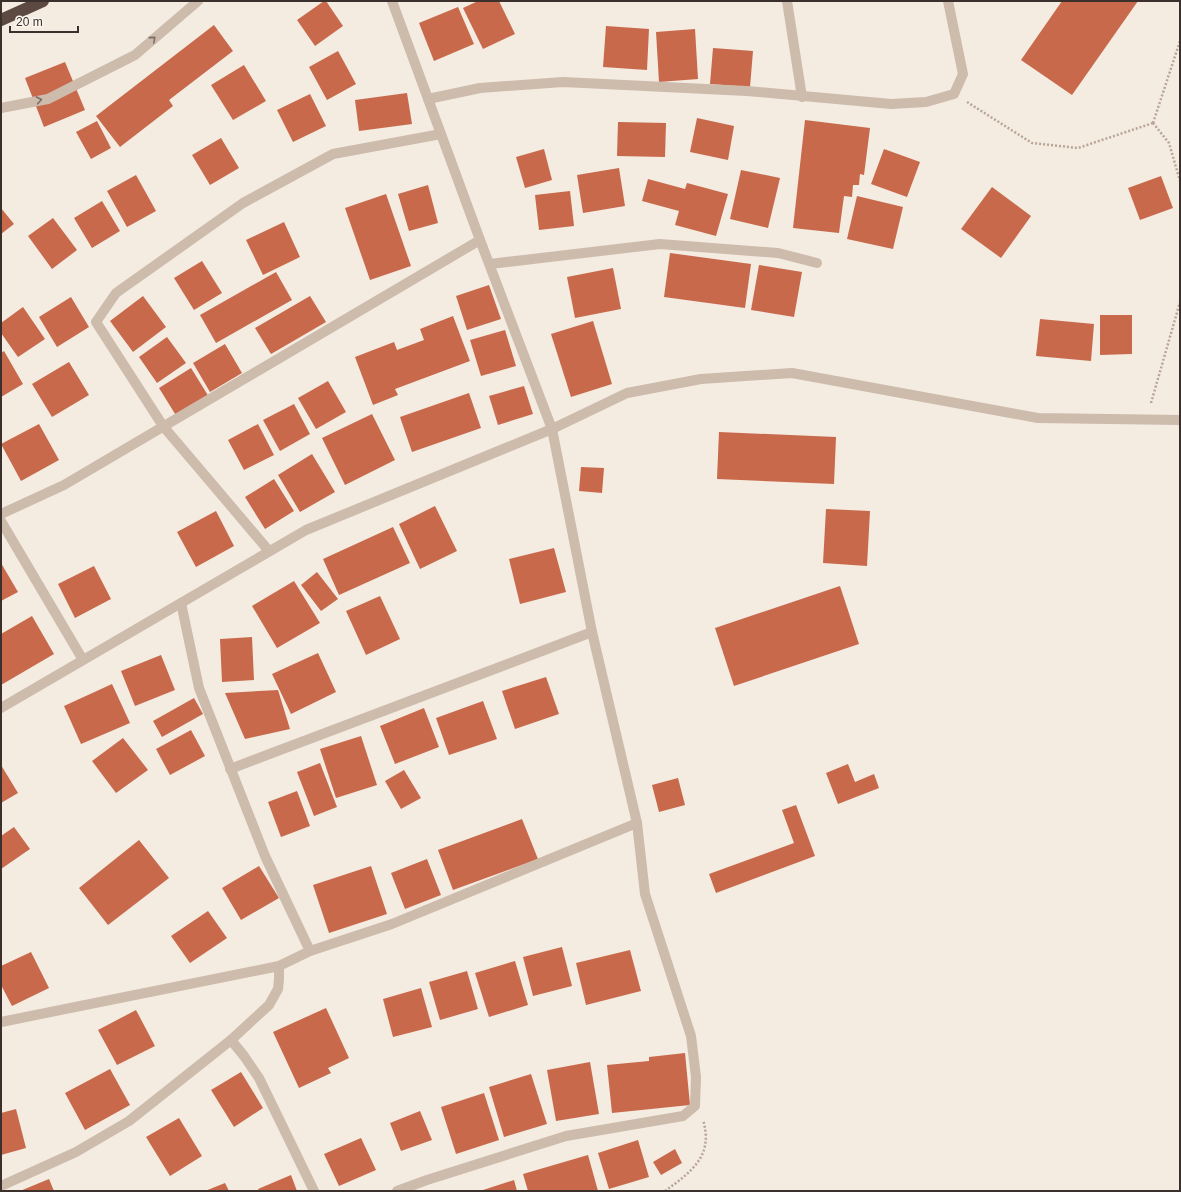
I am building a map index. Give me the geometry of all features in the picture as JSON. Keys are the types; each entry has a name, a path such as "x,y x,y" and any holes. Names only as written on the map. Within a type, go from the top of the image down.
{"highway":[{"path":"1,20 43,1"}],"street":[{"path":"1,108 48,98 135,55 198,1"},
{"path":"392,1 480,240 552,429 592,632 637,823 645,894 691,1036 696,1077 695,1106 682,1116 566,1136 426,1180 397,1191"},
{"path":"787,1 802,97"},
{"path":"428,99 480,88 563,82 747,91 891,104 926,102 954,94 963,74 948,1"},
{"path":"269,551 164,426 96,322 116,293 243,203 334,154 441,134"},
{"path":"1,514 64,485 480,240"},
{"path":"490,264 660,244 778,253 817,263"},
{"path":"1,708 306,530 552,429 627,393 701,379 792,373 1038,418 1180,420"},
{"path":"1,521 83,660"},
{"path":"181,603 198,688 265,856 310,951"},
{"path":"230,769 592,632"},
{"path":"1,1022 279,966 310,951 392,924 637,823"},
{"path":"1,1186 76,1152 129,1121 231,1040 269,1005 278,989 279,966"},
{"path":"231,1040 259,1078 314,1191"}],"path":[{"path":"1153,123 1180,41"},
{"path":"954,94 1032,142 1078,148 1153,123"},
{"path":"1153,123 1170,143 1180,181"},
{"path":"1147,419 1180,302"},
{"path":"665,1191 690,1170 703,1156 705,1147 705,1128 702,1116 695,1106"}],"building":[{"path":"326,1 343,26 315,46 297,20"},
{"path":"478,1 499,1 515,34 483,49 463,8"},
{"path":"1062,1 1138,1 1072,95 1021,60"},
{"path":"458,7 474,44 434,61 419,23"},
{"path":"214,25 233,51 169,100 173,106 120,147 96,116"},
{"path":"606,26 649,29 647,70 603,67"},
{"path":"695,29 698,79 659,82 656,32"},
{"path":"713,48 753,51 750,87 710,84"},
{"path":"338,51 356,84 327,100 309,67"},
{"path":"65,62 85,110 44,127 25,78"},
{"path":"244,65 266,101 233,120 211,85"},
{"path":"407,93 412,124 359,131 355,100"},
{"path":"310,94 326,126 293,142 277,110"},
{"path":"697,118 734,126 728,160 690,152"},
{"path":"805,120 870,128 864,175 860,174 859,185 853,185 852,197 844,196 839,233 793,228"},
{"path":"97,121 111,148 91,159 76,132"},
{"path":"618,122 666,123 665,157 617,156"},
{"path":"221,138 239,168 210,185 192,155"},
{"path":"544,149 552,180 525,188 516,157"},
{"path":"884,149 920,162 907,197 871,184"},
{"path":"619,168 625,206 583,213 577,175"},
{"path":"741,170 780,178 768,228 730,219"},
{"path":"136,175 156,211 127,227 107,191"},
{"path":"1161,176 1173,208 1140,220 1128,188"},
{"path":"648,179 685,189 687,183 728,194 716,236 675,225 679,211 642,201"},
{"path":"428,185 438,223 409,231 398,194"},
{"path":"992,187 1031,216 1001,258 961,229"},
{"path":"570,191 574,226 539,230 535,195"},
{"path":"386,194 411,266 370,280 345,208"},
{"path":"857,196 903,207 893,249 847,239"},
{"path":"102,201 120,231 92,248 74,218"},
{"path":"1,208 14,224 1,234"},
{"path":"53,218 77,250 52,269 28,236"},
{"path":"284,222 300,257 263,275 246,240"},
{"path":"670,253 751,264 745,308 664,297"},
{"path":"202,261 222,293 194,310 174,278"},
{"path":"759,265 802,272 794,317 751,310"},
{"path":"613,268 621,309 575,318 567,277"},
{"path":"276,272 292,300 216,343 200,315"},
{"path":"489,285 501,319 467,330 456,296"},
{"path":"143,296 166,327 133,352 110,321"},
{"path":"310,296 326,322 271,354 255,328"},
{"path":"71,297 89,327 57,347 39,317"},
{"path":"23,307 45,339 18,357 1,333 1,323"},
{"path":"1100,315 1132,315 1132,354 1100,355"},
{"path":"453,316 470,361 395,389 398,395 373,405 355,357 394,342 397,350 424,340 420,329"},
{"path":"1040,319 1094,324 1091,361 1036,356"},
{"path":"593,321 612,384 571,397 551,334"},
{"path":"505,330 516,366 481,376 470,340"},
{"path":"167,337 186,363 157,383 139,357"},
{"path":"225,344 242,373 210,392 193,363"},
{"path":"4,351 23,384 1,397 1,353"},
{"path":"69,362 89,395 52,417 32,384"},
{"path":"191,368 209,397 177,417 159,388"},
{"path":"328,381 346,412 316,429 298,398"},
{"path":"524,386 533,414 498,425 489,396"},
{"path":"469,393 481,428 412,452 400,417"},
{"path":"294,404 310,434 280,451 263,420"},
{"path":"372,414 395,460 345,485 322,438"},
{"path":"39,424 59,460 21,481 1,444"},
{"path":"258,424 274,455 244,470 228,440"},
{"path":"719,432 836,437 834,484 717,479"},
{"path":"312,454 335,492 300,512 278,475"},
{"path":"581,467 604,468 602,493 579,491"},
{"path":"274,479 294,511 265,529 245,497"},
{"path":"435,506 457,551 420,569 399,524"},
{"path":"826,509 870,511 867,566 823,563"},
{"path":"216,511 234,546 196,567 177,532"},
{"path":"393,527 410,563 339,595 323,559"},
{"path":"554,548 566,592 520,604 509,559"},
{"path":"1,563 18,592 1,601"},
{"path":"94,566 111,599 75,618 58,584"},
{"path":"317,572 338,599 321,611 301,585"},
{"path":"294,581 320,623 277,648 252,606"},
{"path":"840,586 859,644 734,686 715,628"},
{"path":"380,596 400,639 366,655 346,611"},
{"path":"32,616 54,654 1,685 1,634"},
{"path":"252,637 254,680 222,682 220,639"},
{"path":"318,653 336,692 291,714 272,674"},
{"path":"161,655 175,690 135,706 121,671"},
{"path":"546,677 559,714 515,729 502,691"},
{"path":"112,684 130,723 81,744 64,706"},
{"path":"278,690 290,729 245,739 225,693"},
{"path":"194,698 203,714 162,737 153,721"},
{"path":"483,701 497,739 449,755 436,718"},
{"path":"424,708 439,747 395,764 380,726"},
{"path":"191,730 205,756 170,775 156,749"},
{"path":"361,736 377,785 336,798 320,749"},
{"path":"123,738 148,770 116,793 92,761"},
{"path":"320,763 337,807 314,816 297,772"},
{"path":"848,764 855,782 874,774 879,788 838,804 826,773"},
{"path":"1,765 18,793 1,803"},
{"path":"404,770 421,798 401,809 385,781"},
{"path":"678,778 685,805 659,812 652,785"},
{"path":"297,791 310,826 281,837 268,802"},
{"path":"796,805 815,856 716,893 709,874 794,843 782,810"},
{"path":"522,819 538,859 453,890 438,850"},
{"path":"14,827 30,849 1,869 1,836"},
{"path":"139,840 169,878 108,925 79,888"},
{"path":"427,859 441,895 405,909 391,873"},
{"path":"259,866 279,898 241,920 222,888"},
{"path":"371,866 387,914 329,933 313,885"},
{"path":"208,911 227,938 190,963 171,936"},
{"path":"562,947 572,986 533,996 523,957"},
{"path":"630,950 641,991 586,1005 576,963"},
{"path":"31,952 49,988 12,1006 1,985 1,966"},
{"path":"515,961 528,1005 489,1017 475,973"},
{"path":"467,971 478,1009 440,1020 429,982"},
{"path":"421,988 432,1027 393,1037 383,999"},
{"path":"326,1008 349,1058 328,1068 331,1073 299,1088 273,1032"},
{"path":"136,1010 155,1046 117,1065 98,1030"},
{"path":"685,1053 690,1105 612,1113 607,1065 649,1061 649,1057"},
{"path":"590,1062 599,1114 556,1121 547,1070"},
{"path":"110,1069 130,1105 85,1130 65,1093"},
{"path":"241,1072 263,1108 234,1127 211,1090"},
{"path":"531,1074 547,1124 504,1137 489,1087"},
{"path":"484,1093 499,1140 456,1154 441,1107"},
{"path":"16,1109 26,1148 1,1155 1,1113"},
{"path":"420,1111 432,1140 401,1151 390,1123"},
{"path":"179,1118 202,1156 170,1176 146,1137"},
{"path":"361,1138 376,1170 339,1186 324,1154"},
{"path":"638,1140 649,1177 609,1189 598,1153"},
{"path":"675,1149 682,1163 661,1175 653,1162"},
{"path":"588,1155 598,1191 528,1191 523,1174"},
{"path":"291,1175 297,1191 259,1191 258,1189"},
{"path":"49,1179 54,1191 20,1191"},
{"path":"514,1180 517,1191 480,1191"},
{"path":"225,1183 229,1191 205,1191"}]}
